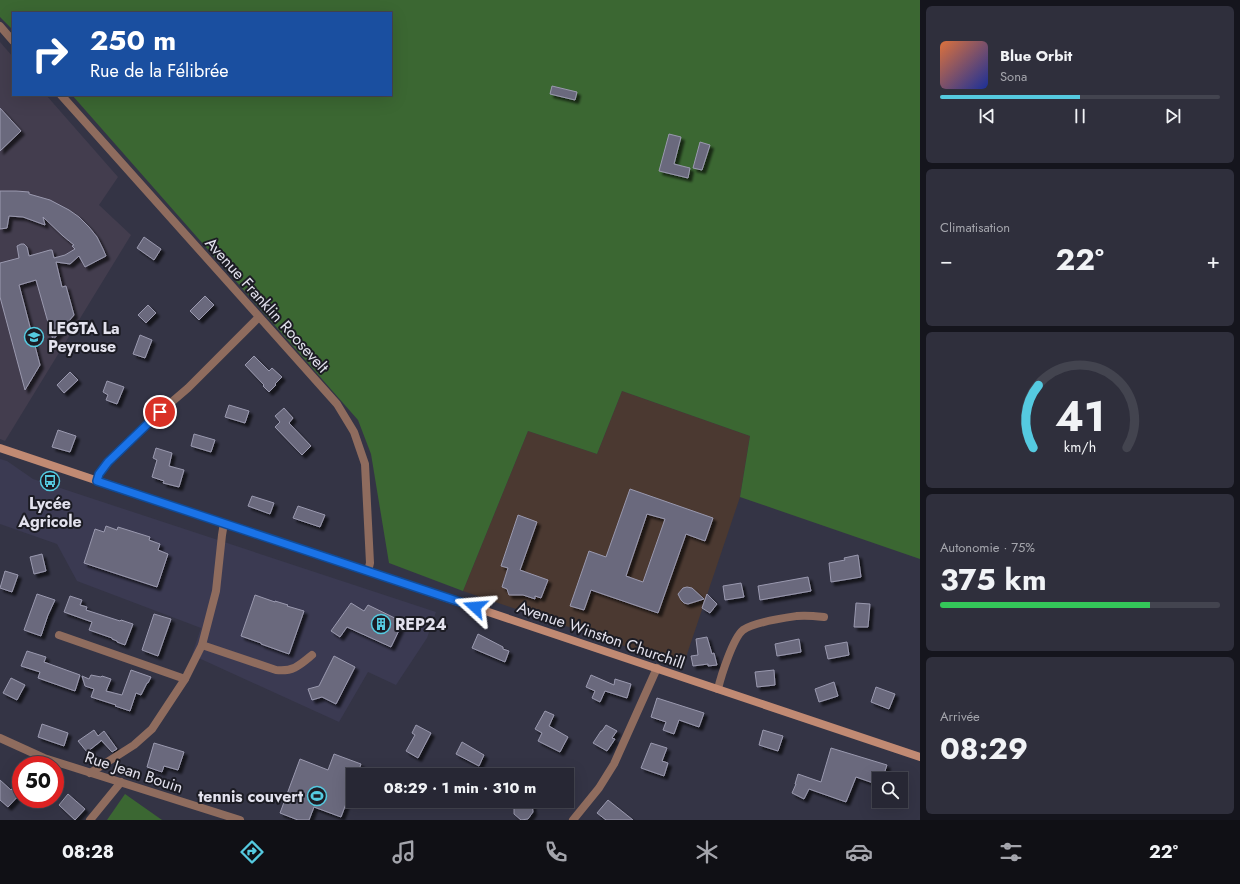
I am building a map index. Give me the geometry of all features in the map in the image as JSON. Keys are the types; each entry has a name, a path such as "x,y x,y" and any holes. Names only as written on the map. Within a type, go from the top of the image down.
{"main road":[{"name":"Avenue Winston Churchill","path":"0,448 920,757"}],"street":[{"path":"0,26 12,40"},
{"name":"Avenue Franklin Roosevelt","path":"62,96 337,404 354,432 365,464 370,563 368,571"},
{"path":"97,481 99,474 108,462 160,412 188,388 259,318"},
{"path":"90,773 134,745 152,729 185,679 202,645 216,591 224,523"},
{"path":"718,689 733,646 744,630 760,623 797,616 824,617"},
{"path":"59,635 185,679"},
{"path":"202,645 276,670 284,671 294,669 312,655"},
{"path":"573,820 577,817 599,788 614,764 657,668"},
{"name":"Rue Jean Bouin","path":"0,738 44,758 240,820"},
{"path":"90,820 121,782"}],"shaded area":[{"name":"LEGTA La Peyrouse","path":"0,42 12,56 12,96 47,96 118,177 99,205 131,235 5,441 0,439"},
{"path":"622,391 750,436 740,497 683,666 463,591 528,431 597,454"},
{"path":"0,459 7,461 33,479 436,612 427,638 396,685 368,672 339,722 192,655 201,628 77,581 57,544 0,524"}],"green space":[{"path":"0,0 920,0 920,559 740,497 750,436 622,391 597,454 528,431 463,591 389,563 371,454 358,420 73,96 392,96 392,12 12,12 12,29 0,17"},
{"path":"125,794 162,820 107,820"}],"building":[{"path":"552,86 577,92 575,100 550,94"},
{"path":"0,108 21,131 0,151"},
{"path":"669,134 681,137 674,164 690,168 688,178 659,171"},
{"path":"700,142 710,145 702,170 693,168"},
{"path":"0,191 29,192 29,194 50,200 69,210 89,227 97,237 106,256 85,267 79,256 70,264 56,262 62,287 66,286 74,315 53,340 36,280 19,285 40,365 25,390 0,297 0,263 19,258 17,246 21,244 24,244 27,247 29,256 52,250 54,258 65,255 75,249 72,246 74,245 43,217 45,225 23,217 9,216 7,228 0,229"},
{"path":"144,237 161,249 154,260 137,248"},
{"path":"205,296 214,305 199,320 190,311"},
{"path":"148,305 156,313 146,323 138,315"},
{"path":"140,335 152,340 145,358 133,354"},
{"path":"254,356 269,371 272,368 282,377 269,392 245,365"},
{"path":"70,372 78,380 64,393 57,385"},
{"path":"107,381 124,387 117,404 106,400 108,395 103,392"},
{"path":"229,405 249,411 245,423 225,417"},
{"path":"284,408 293,418 289,423 311,446 302,455 275,427 280,422 275,416"},
{"path":"58,430 76,436 70,452 52,447"},
{"path":"194,434 215,440 211,452 191,446"},
{"path":"156,448 172,453 169,466 184,470 179,487 163,483 164,481 152,477 157,460 153,458"},
{"path":"630,489 713,518 705,541 686,534 658,613 591,590 584,610 570,606 589,551 606,557","holes":["647,514 665,519 643,582 626,576"]},
{"path":"252,496 274,503 270,514 248,506"},
{"path":"298,506 325,515 320,527 293,518"},
{"path":"518,515 537,522 520,570 548,580 541,598 535,596 535,599 523,595 509,595 507,589 502,587 508,568 501,566"},
{"path":"106,526 117,530 118,527 150,537 149,540 160,544 158,550 168,554 157,587 84,563 95,529 104,532"},
{"path":"42,554 46,571 34,574 30,557"},
{"path":"858,555 861,577 831,582 829,563 845,560 844,558"},
{"path":"5,571 18,575 12,592 0,588"},
{"path":"808,577 811,591 760,600 758,586"},
{"path":"741,583 744,597 725,600 723,586"},
{"path":"683,588 692,588 704,599 688,604 684,603 678,594"},
{"path":"37,594 55,600 41,636 24,630"},
{"path":"707,594 717,604 710,613 702,608"},
{"path":"255,595 304,611 289,654 241,636"},
{"path":"70,596 82,600 80,605 87,607 86,610 133,624 125,645 112,638 89,630 92,622 64,612"},
{"name":"REP24","path":"351,603 364,611 368,605 403,622 391,647 347,627 340,637 331,631"},
{"path":"856,603 870,604 868,627 854,627"},
{"path":"154,614 171,619 158,656 142,650"},
{"path":"478,634 509,651 505,662 472,648"},
{"path":"707,637 712,654 714,653 717,665 708,666 708,664 693,666 691,656 698,655 696,639"},
{"path":"799,639 801,652 777,656 775,644"},
{"path":"847,642 849,655 828,659 825,646"},
{"path":"27,651 46,657 44,662 80,675 75,691 38,678 40,672 21,666"},
{"path":"334,656 355,667 336,704 322,697 312,700 308,689 319,686"},
{"path":"131,670 151,677 141,695 136,693 130,711 91,697 94,689 85,686 82,676 89,679 91,675 111,679 106,691 122,695"},
{"path":"774,670 775,685 757,687 755,672"},
{"path":"591,675 614,685 615,679 631,684 627,698 605,691 600,702 592,698 595,691 586,687"},
{"path":"11,678 25,685 17,700 3,693"},
{"path":"834,682 838,696 819,702 815,689"},
{"path":"876,687 895,694 889,709 871,702"},
{"path":"657,698 704,713 699,727 679,720 674,734 663,730 666,722 651,717"},
{"path":"545,711 554,715 549,726 568,737 560,752 538,741 542,733 535,729"},
{"path":"42,724 68,733 64,746 38,737"},
{"path":"416,725 431,733 418,758 406,751 415,735 412,733"},
{"path":"606,725 617,731 612,738 615,739 607,751 593,743"},
{"path":"94,730 98,736 104,731 117,749 112,752 101,740 87,752 78,741"},
{"path":"763,730 783,736 778,751 759,745"},
{"path":"462,742 484,755 479,766 456,754"},
{"path":"154,743 184,752 178,770 164,766 162,772 147,767"},
{"path":"651,743 667,748 662,761 668,763 664,776 641,768"},
{"path":"831,748 887,765 885,771 888,772 872,772 872,783 856,777 846,802 809,789 804,799 792,793 798,774 821,782"},
{"name":"tennis couvert","path":"334,754 361,764 360,768 346,768 346,804 341,817 314,807 309,820 298,820 280,813 300,759 328,770"},
{"path":"0,780 11,790 12,789 12,803 8,807 0,800"},
{"path":"68,794 85,809 75,820 62,808 64,808 64,799"},
{"path":"608,800 633,820 606,820 597,813"},
{"path":"514,808 532,808 533,812 528,819 521,820 514,814"}],"place":[{"name":"LEGTA La Peyrouse","path":"34,337"},
{"name":"Lycée Agricole","path":"50,481"},
{"name":"REP24","path":"381,624"},
{"name":"tennis couvert","path":"317,796"}],"route":[{"path":"160,412 108,462 99,474 97,481 475,607"}]}
